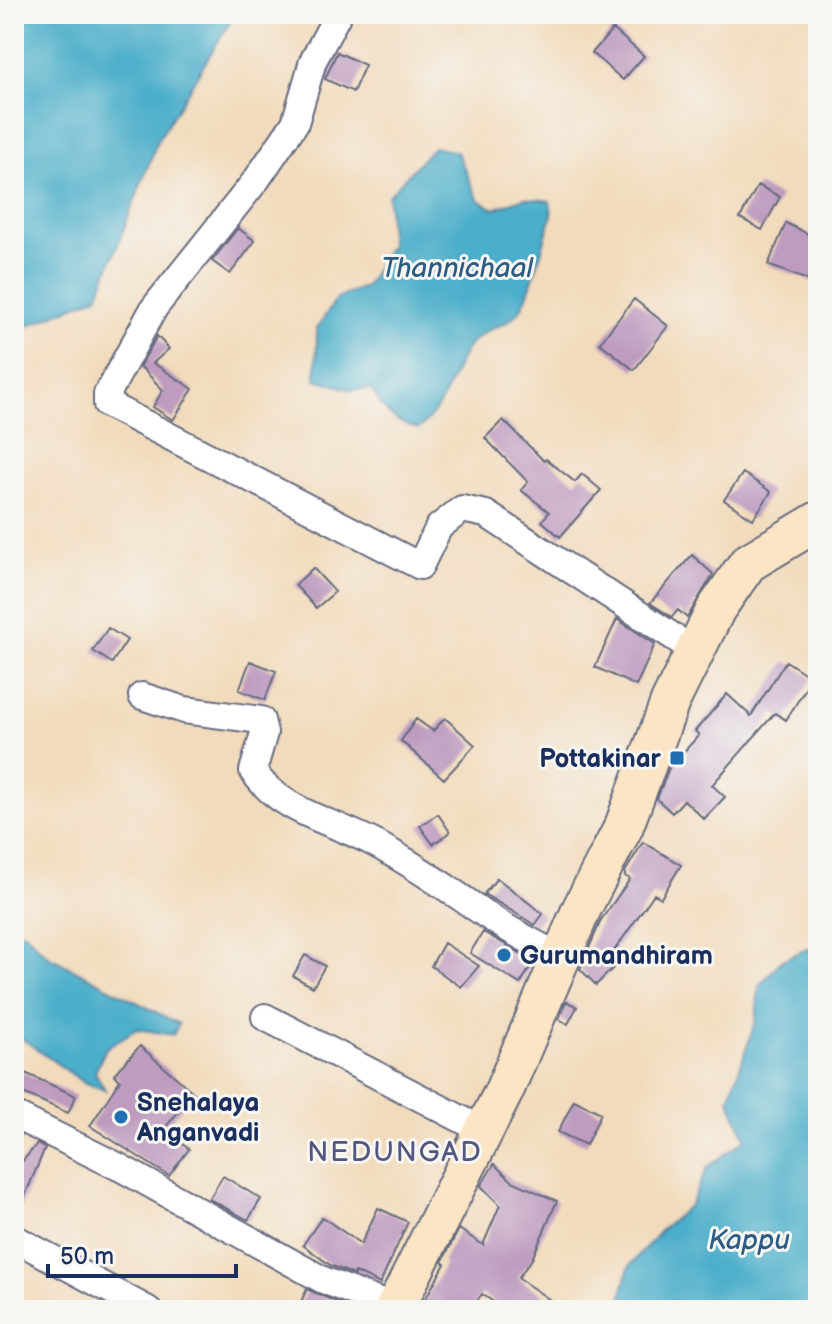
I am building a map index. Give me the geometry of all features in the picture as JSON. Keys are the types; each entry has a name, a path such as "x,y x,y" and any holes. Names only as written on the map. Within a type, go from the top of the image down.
{"main road":[{"path":"394,1309 504,1091 560,957 624,826 670,702 716,609 748,563 818,521"}],"street":[{"path":"338,14 313,61 295,123 257,179 154,308 106,400 113,409 420,566 439,527 462,509 486,514 695,651"},
{"path":"142,696 184,710 261,720 264,733 253,771 263,786 290,806 371,841 454,890 492,919 560,957"},
{"path":"265,1017 484,1131"},
{"path":"14,1115 121,1168 323,1280 394,1309"},
{"path":"14,1238 148,1310"}],"water":[{"path":"14,14 235,14 158,140 98,296 14,332"},
{"name":"Thannichaal","path":"433,147 457,152 478,199 494,209 524,198 550,201 552,215 533,280 520,310 507,322 473,341 460,360 440,403 418,429 390,415 371,389 351,390 316,379 317,328 337,298 366,286 390,245 388,196"},
{"path":"14,930 24,932 48,956 179,1024 173,1035 137,1029 106,1048 95,1072 105,1090 83,1082 14,1033"},
{"name":"Kappu","path":"818,944 818,1310 624,1310 619,1306 629,1267 661,1230 690,1205 708,1167 746,1139 729,1099 756,1020 759,986 782,960"}],"building":[{"path":"613,29 644,56 623,80 592,53"},
{"path":"337,52 365,65 353,92 325,79"},
{"path":"758,185 780,197 762,230 740,218"},
{"path":"786,223 818,239 818,284 768,265"},
{"path":"238,228 255,241 230,274 212,261"},
{"path":"634,299 668,326 634,370 600,343"},
{"path":"157,336 169,349 153,363 193,389 173,420 153,407 163,390 140,366"},
{"path":"503,420 544,461 546,459 575,482 582,474 601,490 560,537 542,521 549,512 521,490 528,482 485,438"},
{"path":"743,473 771,492 753,519 724,500"},
{"path":"692,555 713,574 687,618 678,610 672,617 650,603"},
{"path":"313,568 335,592 316,608 295,585"},
{"path":"617,619 655,644 636,686 595,667"},
{"path":"108,628 127,640 112,663 93,651"},
{"path":"250,661 276,671 265,700 239,690"},
{"path":"786,661 812,678 786,720 775,713 712,785 725,797 704,819 684,800 672,813 657,799 669,768 699,735 695,731 727,694 751,716"},
{"path":"445,718 475,745 444,779 401,741 416,719 433,731"},
{"path":"438,814 450,832 433,844 420,826"},
{"path":"643,842 681,865 661,898 654,894 609,958 616,965 596,985 580,969 601,920 630,879 625,872"},
{"path":"497,878 543,914 535,925 484,894"},
{"name":"Gurumandhiram","path":"483,932 534,961 520,984 470,953"},
{"path":"444,943 479,966 461,987 431,966"},
{"path":"305,955 325,966 313,987 293,976"},
{"path":"566,1001 577,1007 568,1024 559,1019"},
{"path":"140,1046 194,1093 163,1130 189,1149 169,1176 90,1126 120,1080 114,1074"},
{"path":"14,1068 76,1096 68,1113 14,1089"},
{"path":"574,1100 601,1113 586,1145 558,1132"},
{"path":"37,1144 45,1148 14,1222 14,1171"},
{"path":"494,1164 512,1181 557,1201 532,1259 518,1278 565,1310 505,1310 482,1294 470,1310 419,1310 445,1264 442,1262 459,1229 483,1245 500,1205 481,1186"},
{"path":"223,1176 261,1199 248,1220 209,1199"},
{"path":"378,1208 408,1222 380,1284 330,1265 303,1245 322,1217 361,1244"},
{"path":"307,1289 340,1304 337,1310 297,1310"}],"place":[{"name":"Pottakinar","path":"677,758"},
{"name":"Gurumandhiram","path":"504,955"},
{"name":"Snehalaya Anganvadi","path":"121,1117"}],"district":[{"name":"NEDUNGAD","path":"395,1151"}]}
